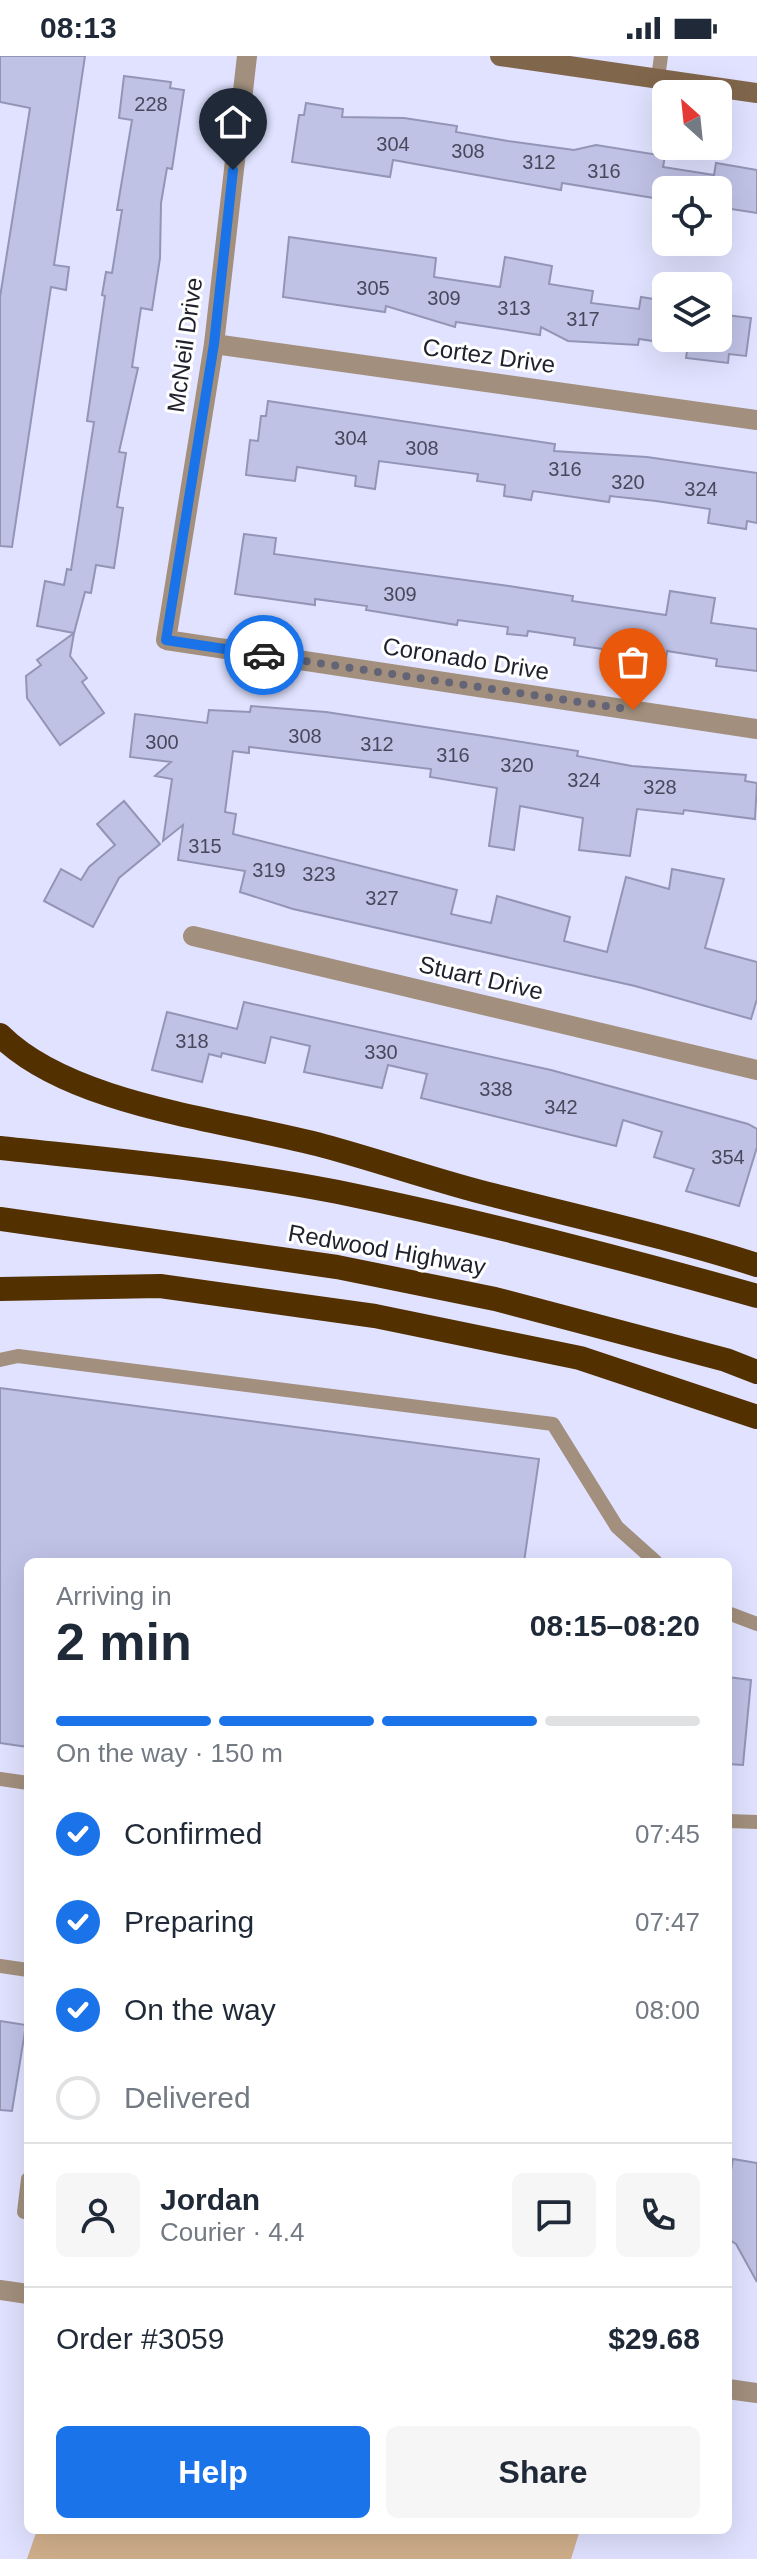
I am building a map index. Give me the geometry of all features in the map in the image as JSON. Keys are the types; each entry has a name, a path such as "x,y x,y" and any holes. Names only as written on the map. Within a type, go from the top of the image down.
{"highway":[{"path":"0,1035 35,1065 125,1098 322,1145 481,1192 682,1241 757,1265"},
{"name":"Redwood Highway","path":"0,1148 106,1159 336,1192 628,1259 757,1296"},
{"name":"Redwood Highway","path":"0,1219 337,1267 480,1296 650,1339 757,1372"},
{"path":"0,1289 160,1286 375,1316 580,1358 757,1417"}],"main road":[{"path":"500,56 757,93"}],"street":[{"name":"McNeil Drive","path":"166,640 214,344 247,56"},
{"name":"Cortez Drive","path":"214,344 757,420"},
{"name":"Coronado Drive","path":"166,640 757,729"},
{"name":"Stuart Drive","path":"193,936 757,1070"},
{"path":"0,2290 24,2293"},
{"path":"732,2390 757,2393"}],"lane":[{"path":"658,78 661,56"},
{"path":"0,1360 18,1356 553,1424 617,1527 652,1558"},
{"path":"732,1615 757,1624"},
{"path":"0,1779 24,1782"},
{"path":"732,1821 757,1822"},
{"path":"0,1966 24,1969"}],"shaded area":[{"path":"36,2534 579,2534 571,2559 27,2559"}],"building":[{"path":"0,56 85,56 54,265 69,267 66,290 51,287 12,547 0,546 0,297 30,108 0,102"},
{"path":"124,76 171,82 170,88 184,90 172,169 167,168 161,203 160,258 152,310 141,308 132,367 138,368 119,452 126,453 117,507 123,508 114,568 96,565 91,593 85,592 74,633 37,626 45,581 64,585 67,569 71,570 94,422 87,421 105,296 102,295 106,272 112,273 122,210 117,210 132,120 119,118"},
{"path":"306,103 343,109 342,117 404,118 457,126 456,132 508,141 574,150 596,145 652,154 652,160 664,160 663,167 714,175 716,163 757,170 757,213 732,209 732,176 652,176 652,198 562,183 561,190 393,160 390,177 292,162 299,115 304,115"},
{"path":"289,237 436,258 434,277 500,287 505,257 552,266 549,284 593,291 591,303 639,309 641,297 652,299 652,341 639,339 638,345 568,341 541,327 540,335 456,322 455,327 386,306 385,312 283,297"},
{"path":"732,316 751,318 746,356 729,354 728,363 686,358 687,352 732,352"},
{"path":"268,401 555,444 554,451 647,457 757,473 757,523 747,521 746,529 708,523 710,509 610,496 609,502 533,491 531,500 504,496 505,485 477,481 478,474 379,461 375,489 355,486 356,476 297,467 295,481 246,475 250,440 258,441 261,416 266,416"},
{"path":"244,534 276,538 274,554 509,586 573,596 572,601 666,615 670,591 715,598 711,623 757,629 757,671 716,666 717,659 667,651 666,658 574,645 575,638 528,631 527,636 507,634 508,627 458,620 457,625 366,610 367,606 315,599 315,605 235,594"},
{"path":"74,633 70,656 87,678 82,682 104,713 60,745 27,698 26,676 41,665 37,660"},
{"path":"251,706 326,712 491,737 578,751 577,756 632,766 746,775 745,781 757,783 755,819 684,810 683,814 637,809 630,856 579,850 583,818 520,806 514,850 489,846 497,788 430,777 431,769 249,747 249,753 233,751 225,812 236,814 233,834 457,890 451,914 491,923 497,896 570,917 564,941 607,952 626,877 669,889 672,869 724,879 705,948 757,962 757,999 751,1019 635,986 293,909 240,892 245,871 178,860 183,825 163,841 172,779 155,776 171,762 130,757 135,714 207,723 209,710 250,712"},
{"path":"124,801 160,844 119,878 93,927 44,901 61,869 81,880 89,867 115,845 97,824"},
{"path":"244,1002 551,1070 748,1124 757,1129 757,1147 739,1206 686,1191 694,1169 654,1157 662,1132 623,1120 616,1146 421,1098 427,1074 388,1065 382,1088 304,1072 310,1046 271,1037 265,1063 222,1053 221,1057 209,1054 202,1082 152,1070 167,1012 237,1029"},
{"path":"0,1388 539,1459 525,1558 24,1558 24,1746 0,1743"},
{"path":"732,1678 751,1680 743,1765 732,1764"},
{"path":"0,2021 24,2025 24,2037 12,2111 0,2110"},
{"path":"733,2159 757,2163 757,2282 732,2242"}],"way so far":[{"path":"264,655 633,710"}],"route":[{"path":"233,170 214,344 166,640 264,655"}]}
